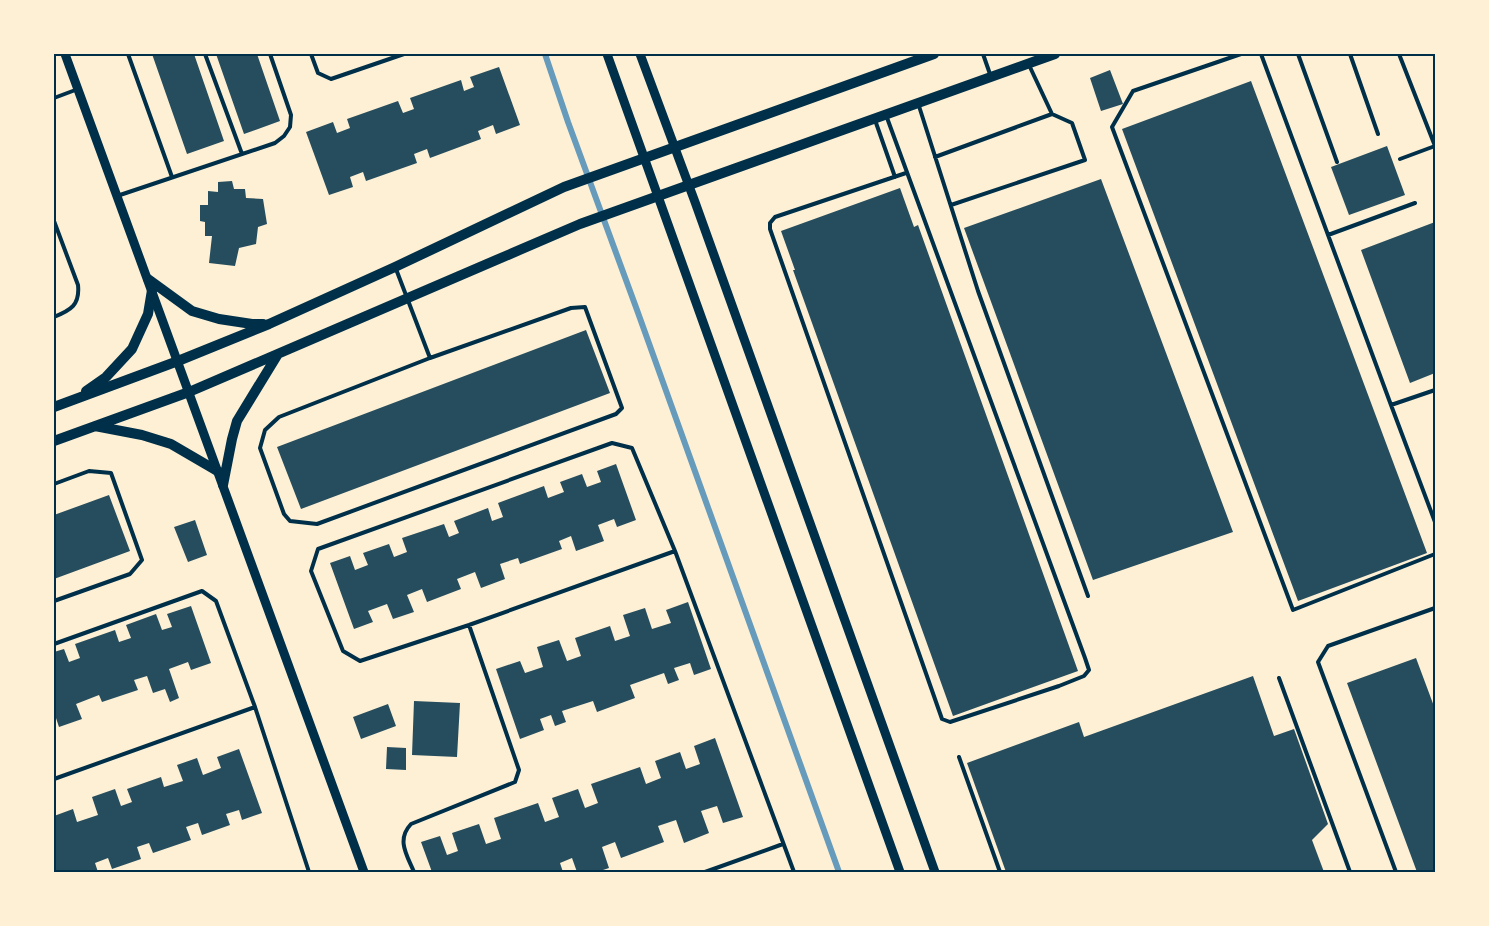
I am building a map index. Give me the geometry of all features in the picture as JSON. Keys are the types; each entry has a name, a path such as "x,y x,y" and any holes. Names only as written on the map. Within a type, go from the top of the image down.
{"main road":[{"path":"54,407 178,361 269,324 564,187 934,54"},
{"path":"54,441 189,392 580,224 1055,54"},
{"path":"148,279 192,311 219,319 252,324 269,324"},
{"path":"73,400 106,377 132,349 148,314 152,290"},
{"path":"223,485 237,421 278,354"},
{"path":"94,426 142,435 170,444 218,472"}],"street":[{"path":"64,54 364,872"},
{"path":"607,54 900,872"},
{"path":"640,54 935,872"}],"lane":[{"path":"128,54 172,177"},
{"path":"205,54 242,154"},
{"path":"117,196 242,154 275,142 284,136 290,127 291,115 270,54"},
{"path":"311,54 318,73 331,79 404,54"},
{"path":"983,54 991,77"},
{"path":"1241,54 1133,91 1112,127 1293,610 1435,554"},
{"path":"1261,54 1435,522"},
{"path":"1298,54 1337,162"},
{"path":"1350,54 1378,134"},
{"path":"1399,54 1435,146 1400,159"},
{"path":"950,205 1085,160 1072,123 1052,114 1028,64"},
{"path":"54,98 78,89"},
{"path":"918,103 978,291 1088,596"},
{"path":"935,157 1052,114"},
{"path":"886,115 1082,649 1088,670 1084,676 1059,686 950,722 942,719 770,229 770,223 775,217 906,172"},
{"path":"874,119 895,177"},
{"path":"1328,235 1415,203"},
{"path":"54,225 78,285 79,295 75,305 54,317"},
{"path":"395,267 430,358"},
{"path":"585,307 622,408 616,414 317,524 290,521 284,514 260,448 265,430 279,417 430,358 571,308 585,307"},
{"path":"1390,405 1435,390"},
{"path":"675,551 469,625 360,661 343,651 311,571 318,549 612,443 632,448 675,551 794,872"},
{"path":"54,484 88,471 111,473 142,560 130,574 54,601"},
{"path":"54,644 202,591 216,601 255,707 309,872"},
{"path":"1396,872 1318,662 1328,646 1435,608"},
{"path":"414,872 403,843 404,832 411,824 515,782 519,770 469,625"},
{"path":"1279,678 1350,872"},
{"path":"54,779 255,707"},
{"path":"959,757 1000,872"},
{"path":"705,872 783,844"}],"building":[{"path":"152,54 194,54 224,141 187,154"},
{"path":"216,54 257,54 280,121 244,134"},
{"path":"499,67 520,125 496,134 493,125 478,131 481,139 430,158 427,149 414,154 417,163 366,181 363,172 350,177 353,187 329,195 306,132 333,122 337,133 350,128 347,119 398,101 403,113 414,109 410,98 461,80 464,91 474,87 470,77"},
{"path":"1110,70 1123,104 1101,111 1090,78"},
{"path":"1251,81 1427,553 1298,601 1122,129"},
{"path":"1387,146 1405,195 1349,215 1331,167"},
{"path":"1101,179 1233,532 1093,580 964,228"},
{"path":"232,181 234,189 245,189 246,198 263,199 267,224 258,227 256,244 239,248 235,266 209,263 212,236 205,236 205,222 200,221 200,205 208,205 208,191 218,192 218,182"},
{"path":"900,188 914,227 918,225 1078,671 953,716 793,270 795,270 781,231"},
{"path":"1435,222 1435,373 1410,383 1361,250"},
{"path":"586,330 610,393 301,509 277,447"},
{"path":"616,464 636,520 617,527 614,519 598,525 604,541 576,551 571,536 559,541 562,549 520,564 518,558 500,564 505,579 481,588 475,572 457,579 461,589 427,602 422,589 407,595 414,612 393,619 387,604 368,611 373,622 354,629 330,563 350,556 355,570 368,565 363,553 389,544 394,557 407,552 402,538 444,524 449,537 459,533 454,521 488,508 492,521 503,517 498,503 544,486 548,498 564,492 560,482 582,474 587,487 601,482 597,471"},
{"path":"109,495 130,551 54,579 54,515"},
{"path":"195,520 207,555 188,562 174,527"},
{"path":"688,602 711,669 694,675 690,663 674,668 679,680 668,684 664,673 630,685 635,698 597,712 593,701 562,711 566,722 555,726 551,715 540,719 544,730 520,739 496,669 520,661 525,673 543,667 537,647 559,640 567,661 581,656 575,638 610,626 615,641 630,636 623,615 645,608 652,629 671,623 666,610"},
{"path":"191,606 211,663 191,670 188,662 169,669 179,698 170,702 165,689 153,693 147,676 134,680 138,690 102,702 99,695 76,704 82,719 59,727 54,712 54,652 64,649 69,662 80,658 75,644 115,630 119,642 131,638 126,625 156,614 162,630 172,627 167,614"},
{"path":"1416,658 1435,709 1435,872 1417,872 1347,683"},
{"path":"1253,676 1274,736 1294,729 1328,824 1312,840 1324,872 1006,872 967,763 1079,722 1084,737"},
{"path":"414,701 460,703 457,757 412,755"},
{"path":"388,704 396,726 361,739 353,717"},
{"path":"715,738 743,817 723,823 717,806 701,811 709,833 684,843 676,820 658,826 664,842 621,858 615,842 602,847 609,868 597,872 577,872 572,858 560,863 563,872 432,872 421,842 440,836 447,855 458,851 452,833 479,824 486,844 501,839 494,818 538,803 545,822 559,817 552,798 578,789 585,808 598,803 591,784 640,767 646,784 661,778 655,761 680,752 686,769 700,764 694,746"},
{"path":"387,747 406,748 406,770 386,769"},
{"path":"239,749 262,813 242,820 239,810 226,814 230,825 202,835 198,823 186,827 191,840 153,853 149,843 137,847 141,859 112,869 108,858 95,863 98,872 54,872 54,816 73,809 77,822 98,815 92,797 115,789 121,806 132,802 127,789 161,777 164,787 183,781 177,765 197,758 203,775 221,768 217,757"}],"waterway":[{"path":"545,54 839,872"}]}
